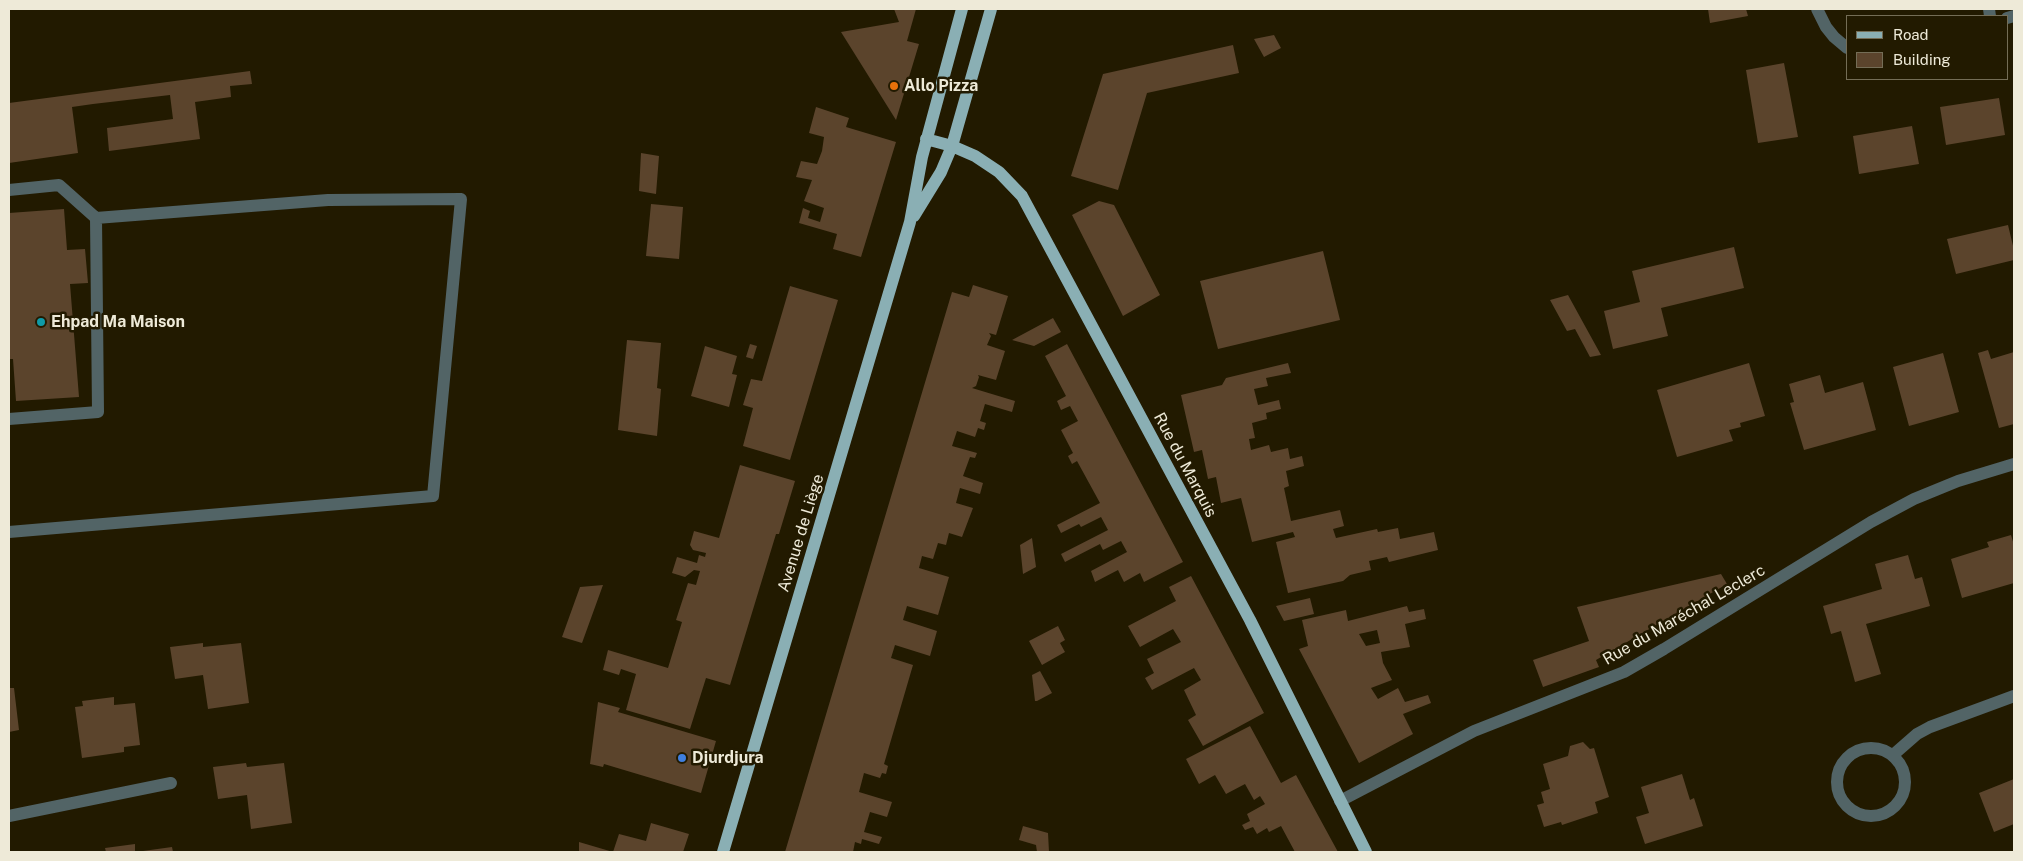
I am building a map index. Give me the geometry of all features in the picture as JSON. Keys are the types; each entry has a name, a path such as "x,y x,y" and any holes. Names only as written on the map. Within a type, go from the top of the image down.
{"main road":[{"name":"Avenue de Liège","path":"723,852 910,222 928,135 962,9"},
{"name":"Avenue de Liège","path":"910,222 941,172 952,144 991,9"},
{"name":"Rue du Marquis","path":"928,135 952,144 989,165 1009,180 1022,196 1245,611 1366,852"}],"street":[{"path":"1817,9 1830,32 1846,47"},
{"path":"9,190 60,185 96,218 98,412 9,418"},
{"path":"9,532 433,496 461,199 328,200 96,218"},
{"name":"Rue du Maréchal Leclerc","path":"1340,801 1474,731 1624,672 1871,522 1914,499 1958,481 2014,464"},
{"path":"1893,755 1917,734 1930,727 2014,696"},
{"path":"1871,748 1883,750 1893,755 1903,769 1905,781 1904,792 1895,806 1885,812 1874,815 1858,813 1848,806 1841,797 1838,780 1840,769 1846,759 1860,750 1871,748"},
{"path":"9,816 171,783"}],"building":[{"path":"894,9 916,9 907,41 919,44 896,120 841,32 899,22"},
{"path":"1708,9 1746,9 1748,16 1710,23"},
{"path":"1274,35 1281,48 1264,57 1254,39"},
{"path":"1233,45 1239,73 1147,93 1118,190 1071,176 1103,74"},
{"path":"1784,63 1798,137 1758,143 1746,70"},
{"path":"250,71 252,84 230,86 231,97 195,102 200,139 109,151 107,128 173,119 170,95 93,104 72,107 78,153 9,163 9,103"},
{"path":"1999,98 2005,135 1946,145 1940,107"},
{"path":"816,107 849,118 846,127 896,142 861,257 833,249 837,234 799,223 803,208 810,211 808,218 820,222 824,208 804,201 812,180 796,177 801,161 817,164 822,151 824,137 809,133"},
{"path":"1912,126 1919,164 1859,174 1853,136"},
{"path":"641,153 659,156 656,194 639,191"},
{"path":"1099,201 1114,205 1160,295 1123,316 1072,215"},
{"path":"651,204 683,207 679,259 646,256"},
{"name":"Ehpad Ma Maison","path":"64,209 67,250 85,249 88,283 70,284 79,397 16,401 13,359 9,359 9,213"},
{"path":"2008,225 2014,250 2014,260 1956,274 1947,239"},
{"path":"1734,247 1744,288 1661,308 1668,336 1613,349 1604,311 1640,302 1632,271"},
{"path":"1323,251 1340,320 1218,349 1200,281"},
{"path":"973,285 1008,296 996,335 989,333 991,336 987,345 1005,351 996,380 978,375 976,386 972,388 1015,401 1012,412 985,404 980,421 986,423 984,430 978,428 975,437 957,431 952,446 977,453 975,458 970,457 963,476 983,483 980,494 960,488 956,503 973,508 962,537 949,533 946,545 938,543 933,559 922,556 919,568 949,577 938,615 907,606 903,620 937,631 930,656 895,645 891,658 913,665 884,764 888,766 886,774 882,773 880,778 864,773 859,792 892,802 887,817 870,812 864,832 882,837 879,844 862,839 861,844 855,842 853,852 785,852 952,292 969,297"},
{"path":"790,286 838,300 790,460 743,446 753,408 743,405 751,379 762,381"},
{"path":"1568,295 1601,355 1590,357 1575,329 1567,331 1550,300"},
{"path":"1053,318 1061,332 1034,346 1012,340"},
{"path":"627,340 661,343 657,388 661,389 657,436 618,430"},
{"path":"750,344 757,346 753,359 746,357"},
{"path":"1067,344 1183,562 1144,582 1140,573 1124,582 1118,570 1095,582 1091,571 1127,552 1121,541 1103,550 1100,544 1065,562 1061,554 1108,530 1101,517 1081,527 1079,524 1061,533 1057,525 1100,503 1077,461 1072,464 1068,456 1073,453 1061,430 1078,421 1070,406 1061,410 1057,401 1066,396 1045,356"},
{"path":"705,346 737,356 732,374 737,375 729,407 691,396"},
{"path":"1988,350 1991,359 2014,352 2014,424 1999,428 1978,353"},
{"path":"1943,353 1959,412 1909,426 1893,367"},
{"path":"1288,363 1291,373 1266,378 1268,386 1254,389 1258,405 1279,400 1281,409 1266,413 1267,419 1252,423 1255,438 1249,439 1251,450 1269,445 1271,452 1288,448 1290,459 1302,456 1304,466 1286,471 1289,486 1284,488 1291,521 1340,510 1344,526 1333,529 1336,538 1377,529 1378,532 1398,528 1400,539 1434,532 1438,550 1389,562 1387,557 1369,561 1371,570 1350,575 1343,581 1288,593 1276,542 1295,537 1293,532 1252,542 1241,498 1221,503 1216,477 1208,479 1202,450 1194,452 1181,395 1222,385 1226,378"},
{"path":"1749,363 1765,416 1740,423 1741,427 1729,430 1733,441 1677,457 1657,390"},
{"path":"1820,375 1825,393 1863,382 1876,430 1804,450 1790,403 1794,402 1789,384"},
{"path":"740,465 795,481 779,534 776,534 730,685 706,678 690,729 626,710 636,674 621,669 619,675 603,670 608,650 668,668 682,622 676,620 688,583 696,585 700,571 694,570 685,577 672,573 677,557 697,563 699,555 705,557 706,553 693,550 690,545 694,531 719,538"},
{"path":"2011,535 2014,545 2014,583 1962,598 1951,559 1989,547 1987,542"},
{"path":"1032,538 1036,567 1023,574 1020,545"},
{"path":"1908,555 1915,579 1922,577 1930,606 1866,624 1881,674 1855,682 1841,631 1831,634 1823,606 1882,589 1875,564"},
{"path":"1721,574 1727,584 1596,660 1599,667 1543,687 1533,660 1589,641 1577,607"},
{"path":"1191,576 1264,713 1203,746 1188,720 1196,715 1184,690 1201,680 1194,668 1152,690 1145,678 1154,673 1147,659 1181,642 1173,629 1140,647 1128,626 1176,601 1169,587"},
{"path":"603,585 582,643 562,637 580,587"},
{"path":"1310,598 1314,614 1284,621 1276,606"},
{"path":"1407,606 1409,612 1424,609 1426,619 1405,624 1410,647 1381,652 1383,663 1392,680 1371,688 1378,699 1398,688 1405,702 1428,695 1431,703 1403,714 1413,734 1359,763 1299,649 1308,646 1302,620 1346,610 1348,621","holes":["1377,630 1380,643 1366,646 1359,634"]},
{"path":"1058,626 1065,640 1060,643 1065,652 1042,665 1029,641"},
{"path":"203,643 203,647 241,643 249,703 208,709 203,675 175,679 170,647"},
{"path":"1040,671 1052,693 1035,701 1032,675"},
{"path":"9,688 14,688 19,730 9,732"},
{"path":"114,697 114,705 135,703 140,745 124,747 124,752 82,758 75,707 83,706 82,701"},
{"path":"598,702 620,708 618,712 716,741 701,793 604,764 603,767 590,764"},
{"path":"1250,726 1281,783 1296,775 1338,852 1295,852 1281,826 1269,832 1267,828 1257,834 1253,827 1245,830 1242,825 1250,821 1247,814 1265,804 1260,796 1254,800 1245,784 1226,794 1215,775 1199,784 1186,759"},
{"path":"1583,742 1590,749 1594,748 1609,797 1595,802 1598,813 1562,825 1561,822 1544,827 1537,805 1544,803 1541,792 1550,789 1543,764 1568,756 1570,746"},
{"path":"246,763 247,767 284,763 292,823 251,829 247,795 218,799 213,767"},
{"path":"1682,774 1690,800 1694,798 1703,826 1645,844 1636,817 1649,813 1641,787"},
{"path":"2014,779 2014,824 1994,832 1979,793"},
{"path":"651,823 689,834 683,852 613,852 619,834 646,841"},
{"path":"1023,826 1048,833 1049,852 1037,852 1036,845 1019,840"},
{"path":"579,842 613,852 579,852"},
{"path":"135,844 135,852 106,852 105,848"},
{"path":"172,847 173,852 143,852 143,851"}],"place":[{"name":"Allo Pizza","path":"894,86"},
{"name":"Ehpad Ma Maison","path":"41,322"},
{"name":"Djurdjura","path":"682,758"}]}
